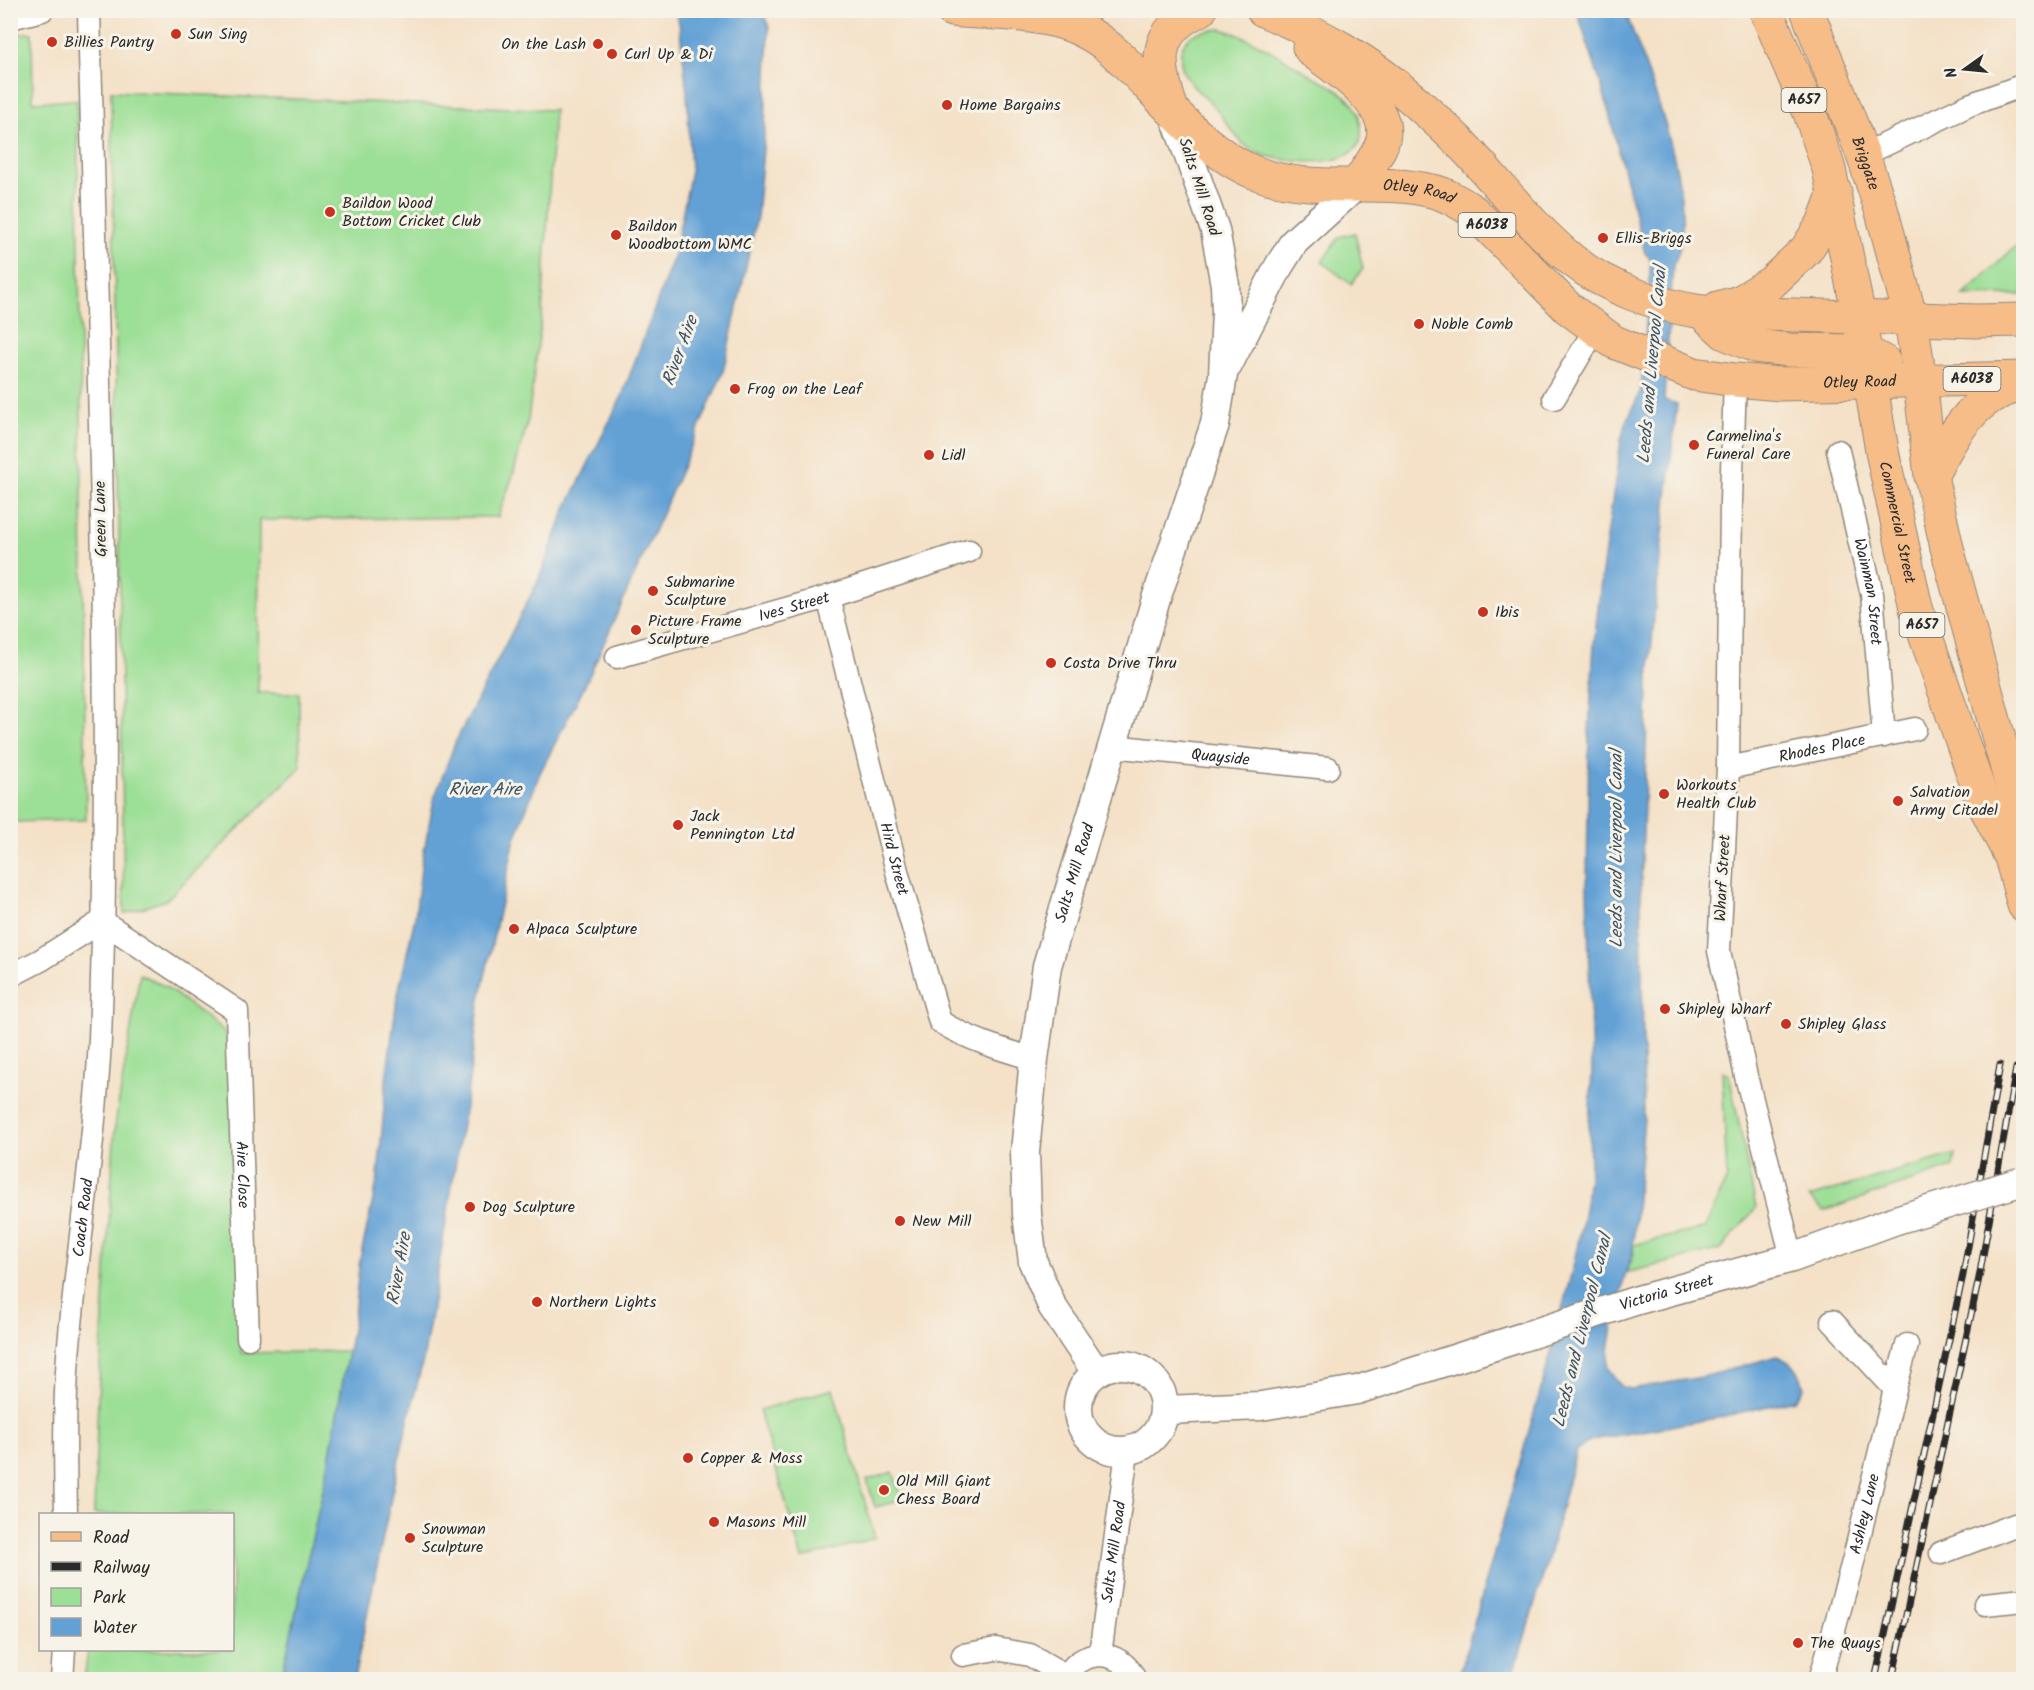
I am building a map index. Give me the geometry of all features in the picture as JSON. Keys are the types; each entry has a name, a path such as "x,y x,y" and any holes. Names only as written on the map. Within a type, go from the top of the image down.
{"main road":[{"name":"Otley Road","path":"952,10 1056,21 1077,28 1105,43 1198,135 1235,162 1255,173 1291,182 1403,185 1434,191 1454,199 1473,211 1568,308 1605,335 1694,374 1779,384 1867,367 1920,381 2024,378"},
{"name":"A6038","path":"1172,109 1162,80 1160,61 1162,49 1167,36 1177,25 1200,10"},
{"name":"A6038","path":"1263,10 1336,43 1390,80 1466,149 1536,227 1573,261 1627,291 1672,307 1702,312 2024,320"},
{"name":"A657","path":"1766,10 1810,114 1835,192 1859,317"},
{"name":"Briggate","path":"1807,10 1863,154 1911,318"},
{"name":"A6038","path":"1295,26 1312,51 1351,81 1374,105 1382,118 1384,130 1382,144 1358,184"},
{"path":"1702,312 1740,302 1773,282 1806,250 1823,224 1835,192"},
{"path":"1702,312 1725,333 1755,346 1789,350 1867,367"},
{"name":"Commercial Street","path":"1859,317 1904,558 1916,608 1983,802 2011,857 2024,905"},
{"name":"Commercial Street","path":"1911,318 1931,476 1947,548 2013,790 2011,857"},
{"path":"1931,476 1951,439 1966,418 1990,397 2024,383"}],"street":[{"path":"10,18 42,10"},
{"name":"Green Lane","path":"89,10 105,690 106,766 102,921"},
{"path":"1863,154 1969,105 2024,85"},
{"name":"Salts Mill Road","path":"1096,1372 1052,1306 1033,1262 1027,1214 1025,1152 1034,1059 1047,966 1156,599 1215,424 1223,375 1226,303 1215,230 1172,109"},
{"name":"Salts Mill Road","path":"1223,375 1279,266 1294,242 1358,184"},
{"path":"1554,398 1605,335"},
{"name":"Wharf Street","path":"1735,380 1731,501 1728,768 1719,951 1746,1076 1791,1258"},
{"name":"Wainman Street","path":"1838,451 1872,594 1884,736"},
{"name":"Ives Street","path":"617,657 828,597 969,551"},
{"name":"Hird Street","path":"828,597 898,875 940,1022 964,1036 1034,1059"},
{"name":"Rhodes Place","path":"1728,768 1915,729"},
{"name":"Quayside","path":"1111,746 1328,768"},
{"path":"10,976 41,960 102,921"},
{"name":"Aire Close","path":"102,921 237,1011 248,1338"},
{"name":"Coach Road","path":"66,1513 65,1405 68,1354 95,1118 100,1041 102,921"},
{"name":"Victoria Street","path":"1165,1410 1261,1406 1357,1390 1638,1300 1791,1258 1896,1220 2022,1182"},
{"path":"1832,1321 1895,1389"},
{"name":"Ashley Lane","path":"1820,1680 1854,1558 1907,1345"},
{"path":"1125,1364 1137,1367 1150,1375 1160,1388 1165,1410 1157,1432 1146,1443 1127,1452 1112,1451 1094,1443 1081,1426 1077,1412 1078,1397 1085,1383 1096,1372 1109,1365 1125,1364"},
{"name":"Salts Mill Road","path":"1100,1655 1127,1452"},
{"path":"1941,1554 2015,1525 2024,1524"},
{"path":"1985,1604 2024,1600"},
{"path":"963,1655 996,1649 1030,1655 1065,1678 1073,1666 1088,1657 1100,1655 1121,1661 1131,1670 1135,1680"},
{"path":"62,1680 64,1651"}],"green space":[{"path":"1221,29 1268,49 1345,96 1356,109 1361,128 1359,142 1352,152 1340,158 1308,162 1266,156 1243,144 1214,106 1189,81 1181,64 1183,46 1191,36 1202,31"},
{"path":"32,33 33,102 77,100 86,820 11,822 10,34"},
{"name":"Baildon Wood Bottom Cricket Club","path":"111,91 554,110 542,314 528,420 513,475 498,517 259,520 258,693 299,693 300,768 166,900 124,914 119,522"},
{"path":"1355,233 1363,269 1351,284 1322,262 1339,237"},
{"path":"2023,243 2023,295 1963,296 2014,248"},
{"path":"140,974 166,987 222,1029 239,1057 241,1353 348,1351 327,1472 281,1679 84,1680 88,1651 234,1651 234,1513 94,1513 98,1398 115,1125"},
{"path":"1722,1071 1729,1074 1756,1208 1721,1249 1626,1273 1634,1255 1633,1245 1705,1228 1727,1178"},
{"path":"1955,1154 1953,1167 1824,1211 1809,1197"},
{"path":"833,1389 875,1538 802,1559 759,1410"},
{"name":"Old Mill Giant Chess Board","path":"893,1472 902,1500 875,1507 867,1480"}],"water":[{"name":"River Aire","path":"674,11 763,11 769,27 765,127 757,217 723,372 586,683 540,773 515,839 480,999 469,1082 424,1356 399,1459 354,1679 281,1679 327,1472 353,1324 360,1259 378,1177 387,1072 397,999 415,917 422,861 434,799 455,743 537,583 567,506 622,396 674,256 691,171 687,92 679,22"},
{"name":"Leeds and Liverpool Canal","path":"1577,11 1625,11 1669,139 1678,175 1682,210 1681,241 1673,265 1664,400 1677,404 1648,690 1641,890 1644,1118 1633,1253 1617,1310 1607,1367 1621,1386 1631,1389 1703,1377 1777,1356 1796,1368 1804,1388 1795,1400 1716,1418 1592,1440 1576,1451 1546,1567 1512,1679 1458,1680 1546,1371 1573,1267 1585,1210 1590,1168 1589,1124 1592,1073 1587,886 1589,731 1594,644 1621,440 1641,390 1651,260 1645,253 1604,94"}],"railway":[{"path":"1875,1680 1963,1275 2000,1065"},
{"path":"1892,1680 1979,1278 2016,1068"}],"place":[{"name":"Sun Sing","path":"176,34"},
{"name":"Billies Pantry","path":"52,42"},
{"name":"On the Lash","path":"598,44"},
{"name":"Curl Up & Di","path":"612,54"},
{"name":"Home Bargains","path":"947,105"},
{"name":"Baildon Wood Bottom Cricket Club","path":"330,212"},
{"name":"Baildon Woodbottom WMC","path":"616,235"},
{"name":"Ellis-Briggs","path":"1603,238"},
{"name":"Noble Comb","path":"1419,324"},
{"name":"Frog on the Leaf","path":"735,389"},
{"name":"Carmelina's Funeral Care","path":"1694,445"},
{"name":"Lidl","path":"929,455"},
{"name":"Submarine Sculpture","path":"653,591"},
{"name":"Ibis","path":"1483,612"},
{"name":"Picture Frame Sculpture","path":"636,630"},
{"name":"Costa Drive Thru","path":"1051,663"},
{"name":"Workouts Health Club","path":"1664,794"},
{"name":"Salvation Army Citadel","path":"1898,801"},
{"name":"Jack Pennington Ltd","path":"678,825"},
{"name":"Alpaca Sculpture","path":"514,929"},
{"name":"Shipley Wharf","path":"1665,1009"},
{"name":"Shipley Glass","path":"1786,1024"},
{"name":"Dog Sculpture","path":"470,1207"},
{"name":"New Mill","path":"900,1221"},
{"name":"Northern Lights","path":"537,1302"},
{"name":"Copper & Moss","path":"688,1458"},
{"name":"Old Mill Giant Chess Board","path":"884,1490"},
{"name":"Masons Mill","path":"714,1522"},
{"name":"Snowman Sculpture","path":"410,1538"},
{"name":"The Quays","path":"1798,1643"}]}
